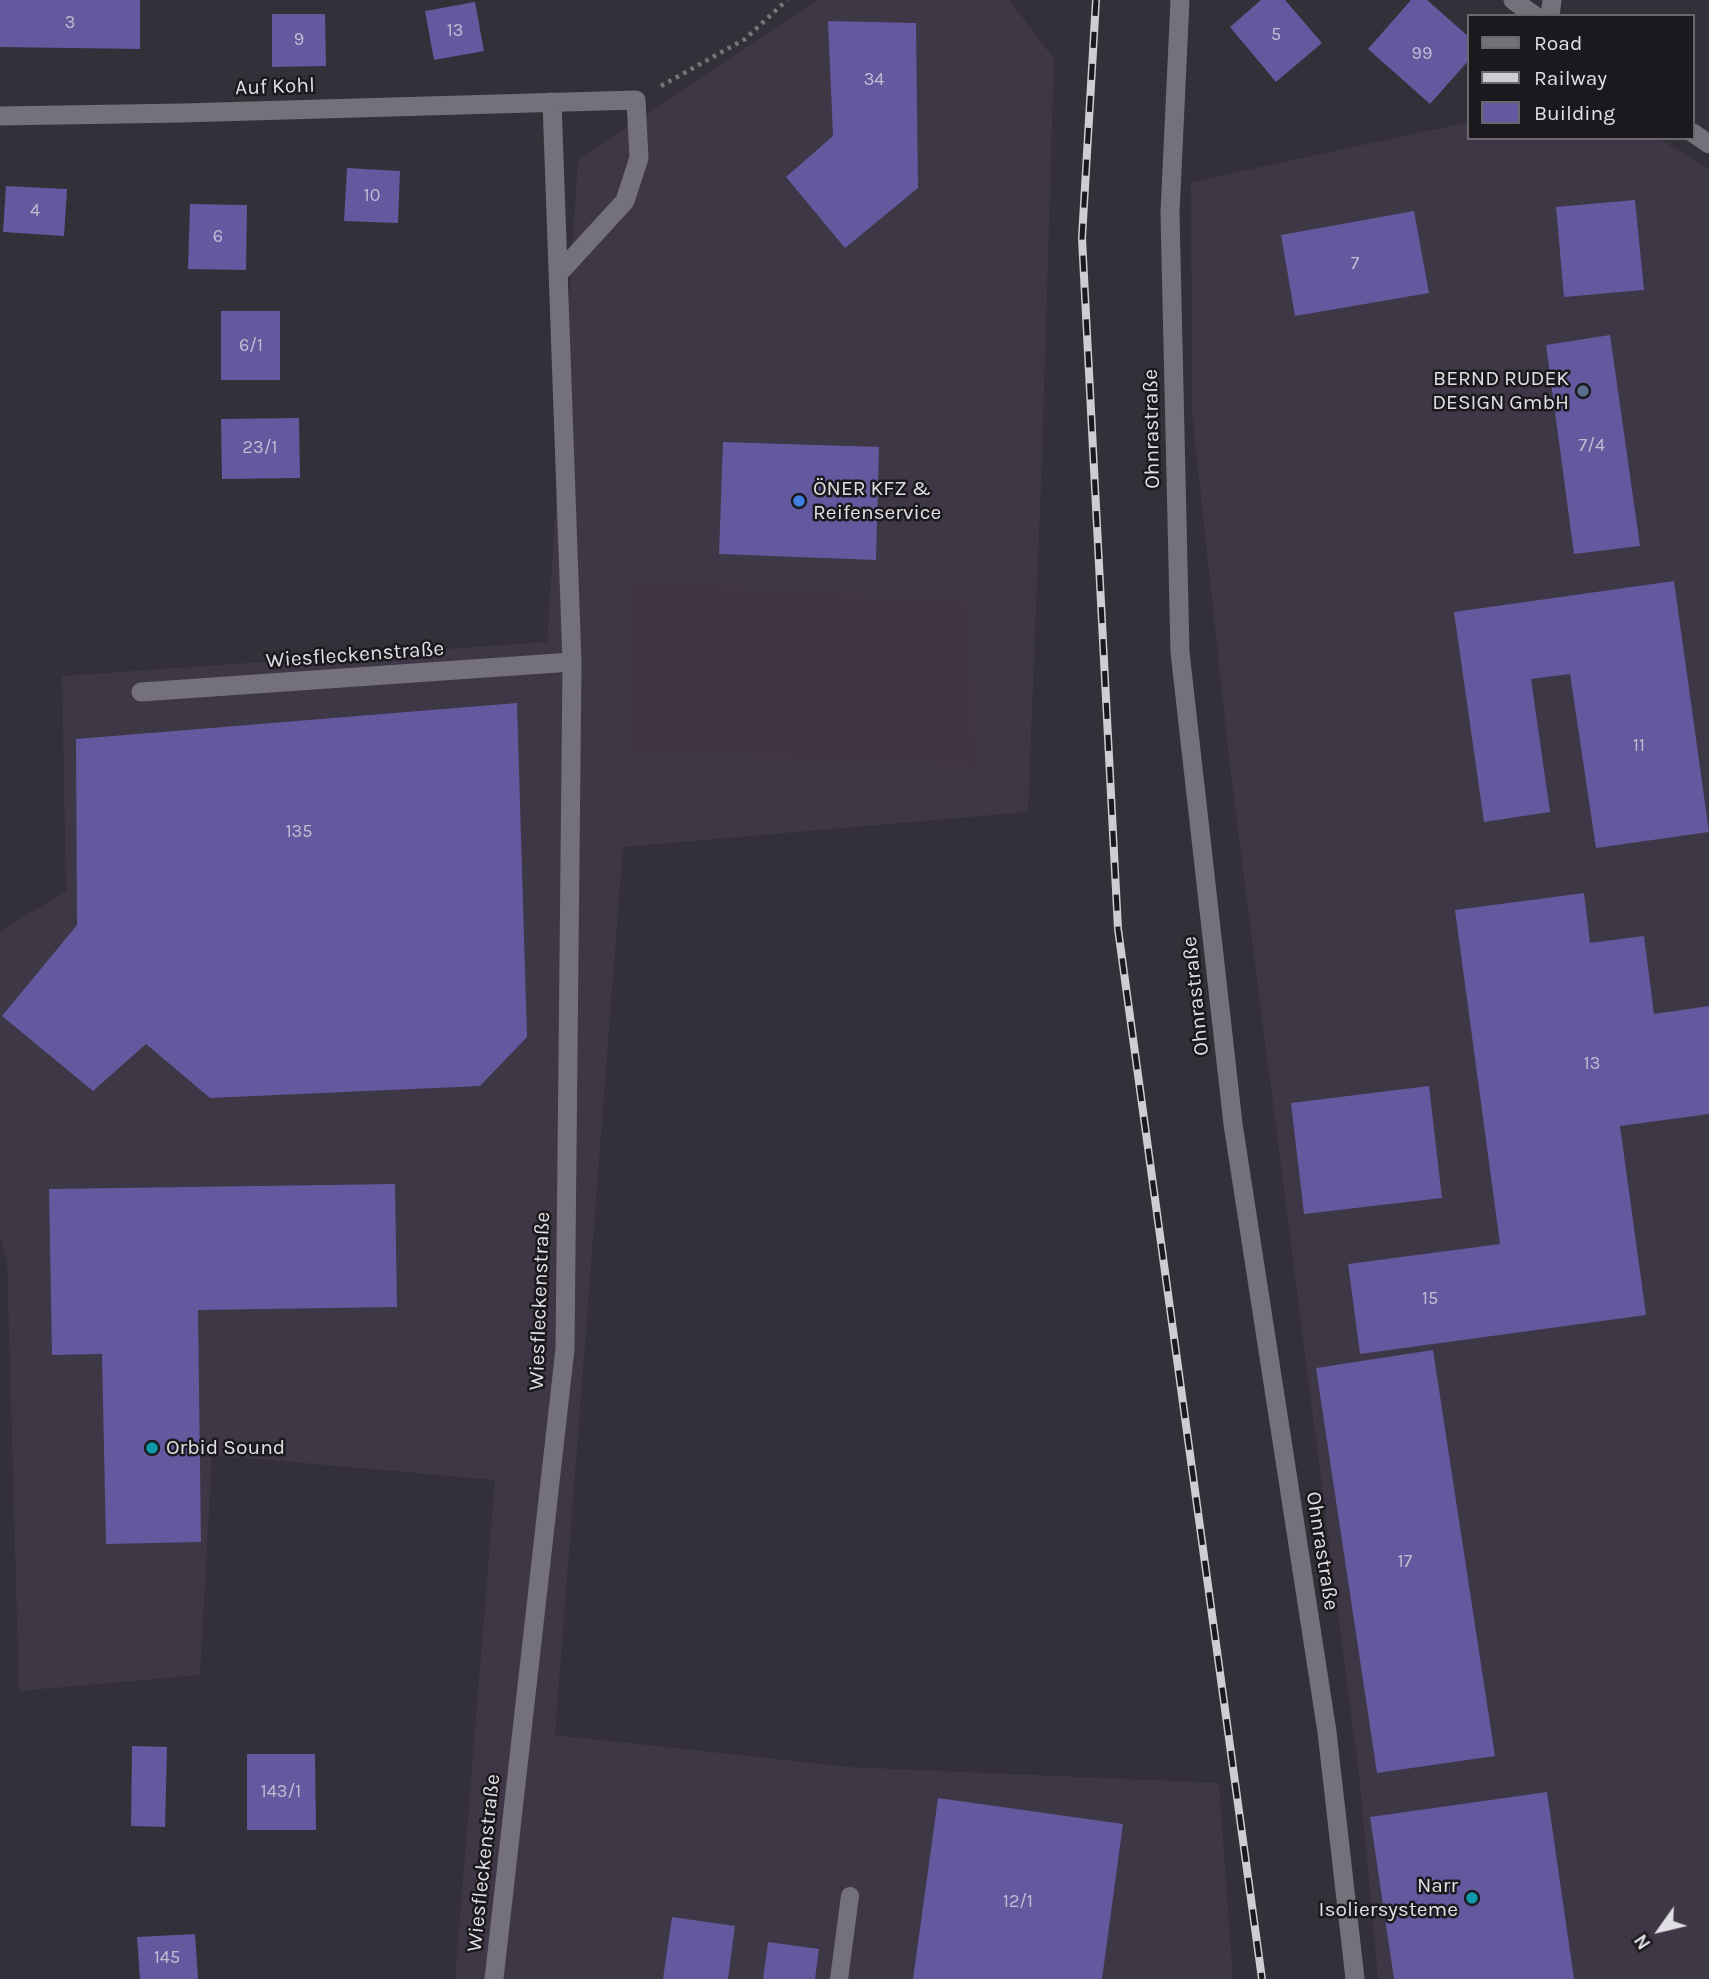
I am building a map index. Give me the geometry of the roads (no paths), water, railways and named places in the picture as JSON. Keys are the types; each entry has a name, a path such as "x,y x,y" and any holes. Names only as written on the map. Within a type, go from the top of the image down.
{"street":[{"name":"Ohnrastraße","path":"1180,0 1170,214 1180,652 1233,1124 1327,1732 1356,1979"},
{"path":"1513,0 1532,14"},
{"path":"552,102 636,100 639,158 625,201 559,272"},
{"name":"Auf Kohl","path":"0,116 552,102"},
{"name":"Wiesfleckenstraße","path":"494,1979 565,1349 572,663 552,102"},
{"name":"Wiesfleckenstraße","path":"141,692 572,663"}],"lane":[{"path":"839,1979 849,1896"}],"railway":[{"path":"1096,0 1082,238 1118,929 1262,1979"}],"place":[{"name":"BERND RUDEK DESIGN GmbH","path":"1583,391"},
{"name":"ÖNER KFZ & Reifenservice","path":"799,501"},
{"name":"Orbid Sound","path":"152,1448"},
{"name":"Narr Isoliersysteme","path":"1472,1898"}]}
